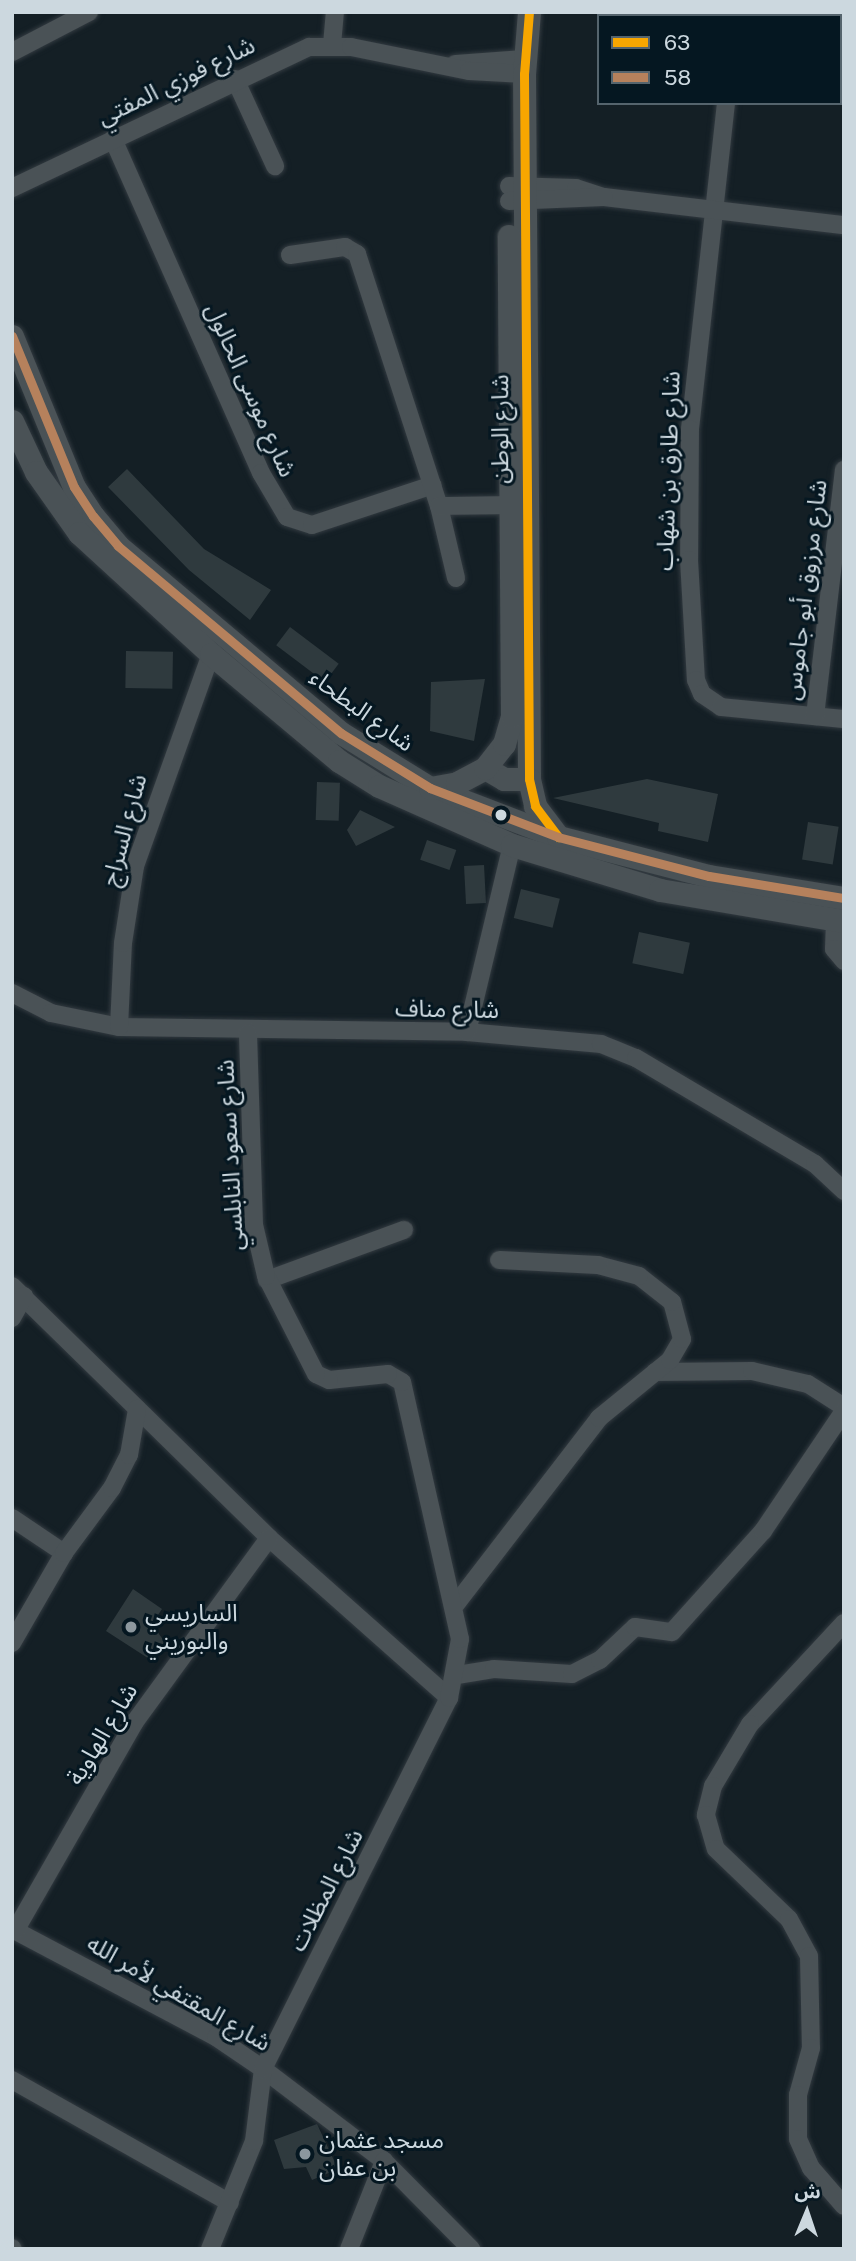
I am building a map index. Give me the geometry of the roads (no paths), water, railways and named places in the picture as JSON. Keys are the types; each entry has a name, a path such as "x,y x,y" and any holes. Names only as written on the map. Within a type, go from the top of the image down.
{"street":[{"path":"12,52 89,12"},
{"path":"332,45 335,12"},
{"name":"شارع الوطن","path":"515,12 528,779 535,806 558,838"},
{"name":"شارع الوطن","path":"517,66 529,12"},
{"name":"شارع فوزي المفتي","path":"12,188 289,52 332,45 451,65 517,66"},
{"path":"235,79 275,166"},
{"name":"شارع طارق بن شهاب","path":"726,105 690,429 689,561 696,680 702,694 720,707 844,719"},
{"name":"شارع موسى الحالول","path":"113,139 261,473 287,517 312,525 433,485"},
{"path":"517,194 604,197 844,225"},
{"name":"شارع الوطن","path":"430,788 457,783 485,768 504,744 512,716 507,505 517,194"},
{"path":"290,255 345,247 357,254 433,485 456,578"},
{"name":"شارع البطحاء","path":"12,336 74,487 118,546 341,733 430,788 558,838 709,876 844,898"},
{"name":"شارع البطحاء","path":"12,421 36,472 79,533 211,654 339,761 379,786 512,845 660,890 840,920"},
{"name":"شارع مرزوق أبو جاموس","path":"814,716 844,470"},
{"path":"439,506 507,505"},
{"name":"شارع السراج","path":"119,1027 123,943 135,866 211,654"},
{"path":"485,768 504,779 528,779"},
{"path":"467,1032 512,845"},
{"path":"840,920 834,949 844,961"},
{"name":"شارع مناف","path":"12,993 51,1013 119,1027 248,1033 467,1032 617,1049 815,1164 844,1191"},
{"name":"شارع سعود النابلسي","path":"248,1033 254,1225 267,1280 316,1374 330,1380 388,1374 402,1382 439,1551"},
{"path":"267,1280 404,1230"},
{"path":"456,1604 599,1418 676,1355 682,1329 672,1302 651,1283 612,1267 499,1260"},
{"path":"12,1318 18,1291"},
{"path":"18,1291 269,1538 449,1698"},
{"path":"457,1675 494,1669 572,1674 600,1660 635,1627 672,1632 763,1531 844,1409 808,1384 752,1371 655,1372"},
{"path":"12,1643 64,1553 97,1514 129,1455 137,1409"},
{"path":"12,1518 64,1553"},
{"name":"شارع الهاوية","path":"14,1930 134,1723 269,1538"},
{"name":"شارع المظلات","path":"210,2249 254,2141 263,2069 449,1698 457,1675 456,1604 439,1551"},
{"path":"844,1623 750,1724 713,1786 706,1815 716,1849 789,1919 809,1956 811,2048 798,2095 798,2138 811,2168 844,2206"},
{"name":"شارع المقتفي لأمر الله","path":"14,1930 216,2037 263,2069 384,2161 471,2249"},
{"path":"12,2080 230,2203"},
{"path":"349,2249 384,2161"}],"place":[{"name":"الساريسي والبوريني","path":"131,1627"},
{"name":"مسجد عثمان بن عفان","path":"305,2154"}]}
